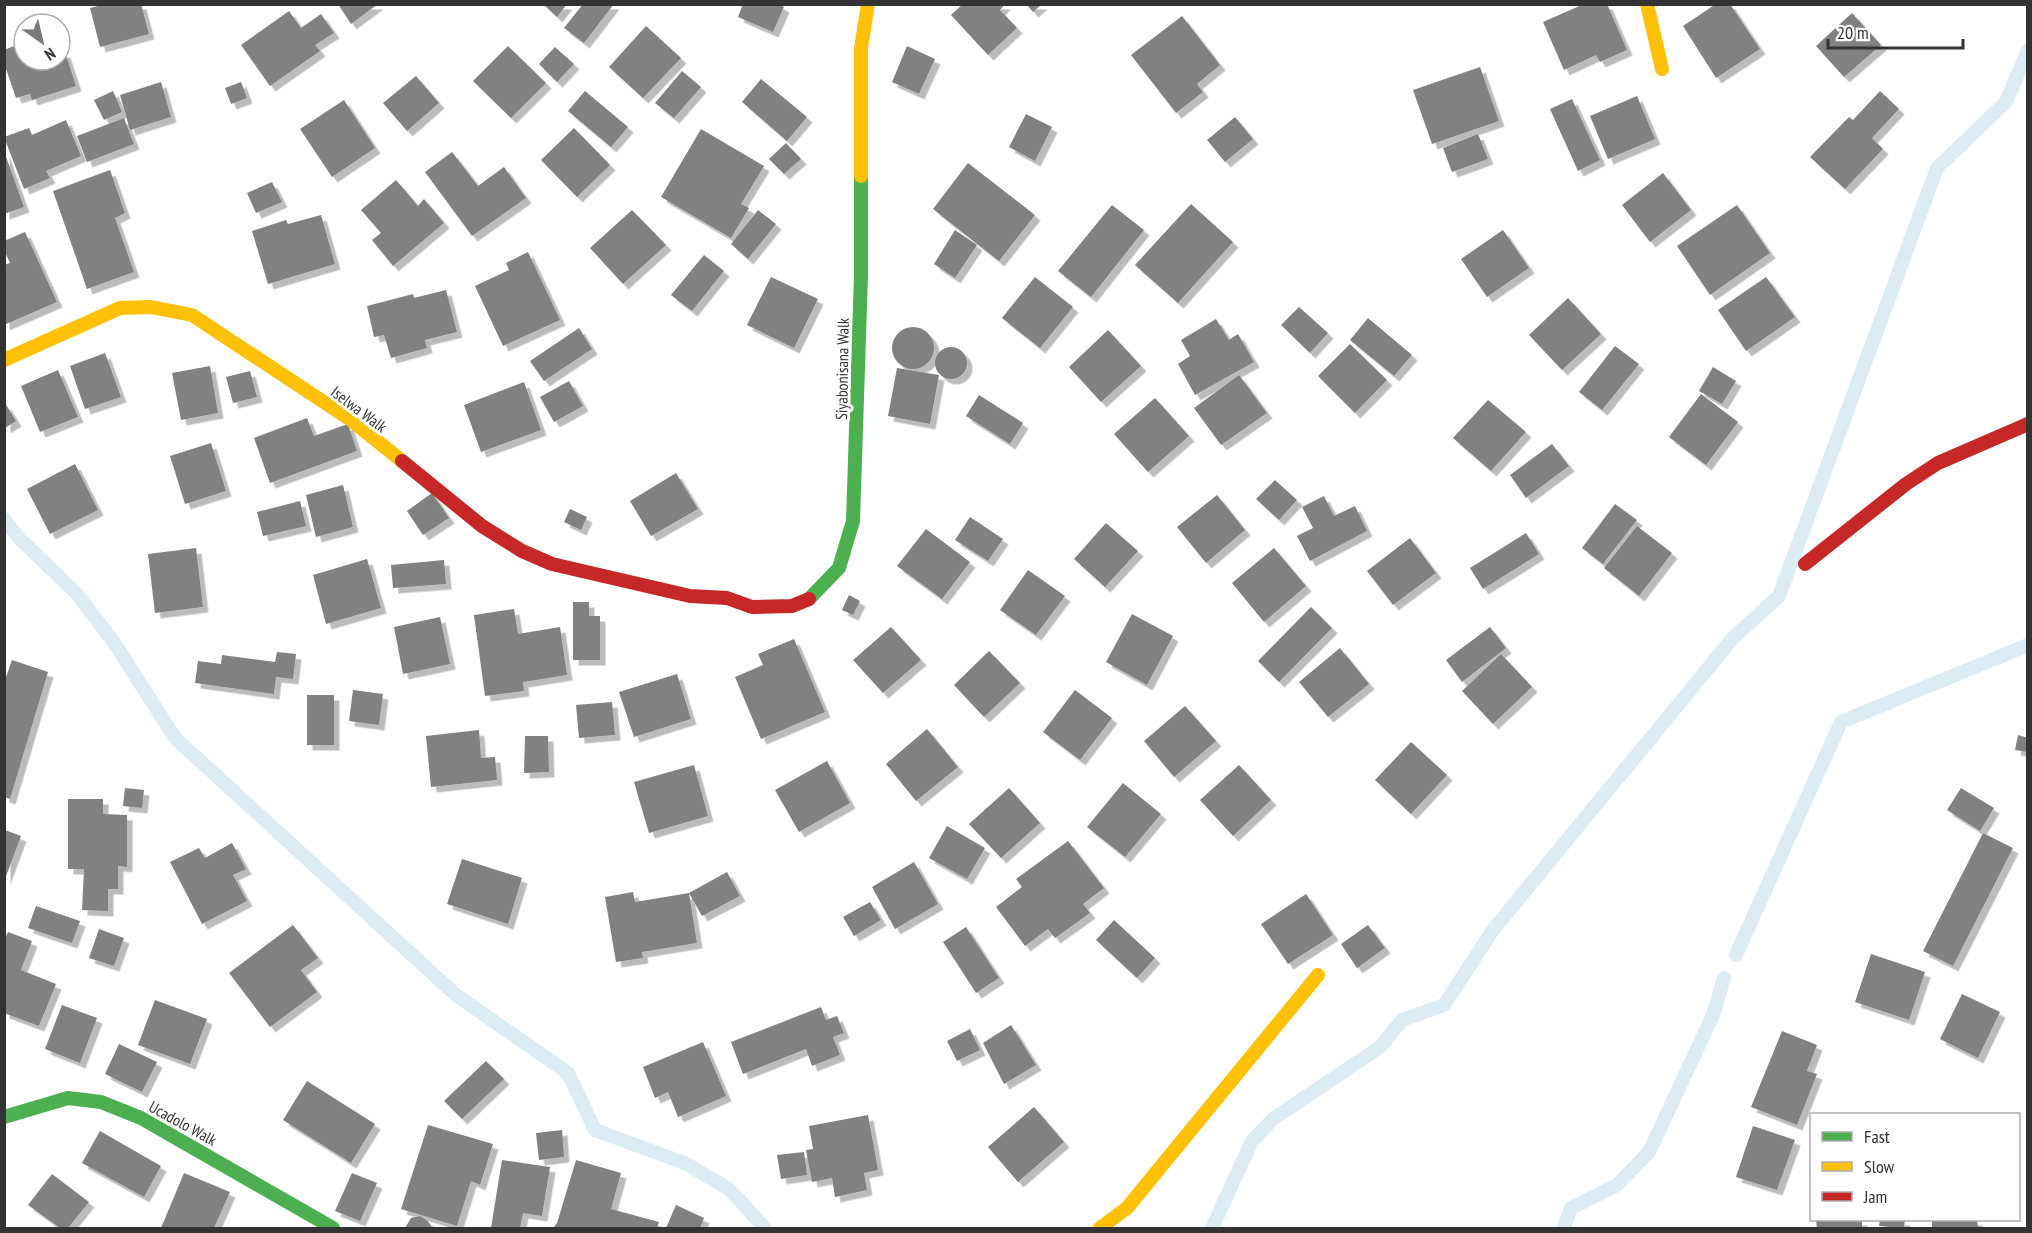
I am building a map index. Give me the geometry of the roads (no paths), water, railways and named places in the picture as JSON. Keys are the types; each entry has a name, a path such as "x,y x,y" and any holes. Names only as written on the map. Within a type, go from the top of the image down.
{"street":[{"name":"Siyabonisana Walk","path":"690,596 727,598 752,607 792,606 810,598 839,567 853,521 862,217 861,48 868,4"},
{"path":"1647,4 1662,69"},
{"name":"Iselwa Walk","path":"4,360 120,308 151,307 192,315 351,420 482,526 522,551 552,564 690,596"},
{"path":"1805,564 1906,484 1938,463 2028,424"},
{"path":"1100,1228 1127,1208 1318,975"},
{"name":"Ucadolo Walk","path":"4,1118 68,1098 101,1102 141,1118 333,1228"}],"waterway":[{"path":"1212,1228 1252,1141 1273,1119 1380,1047 1402,1020 1444,1005 1493,930 1733,638 1779,596 1937,168 2006,102 2028,50"},
{"path":"4,519 19,538 77,594 115,644 175,738 456,995 568,1073 595,1130 687,1164 729,1189 765,1228"},
{"path":"1736,955 1841,722 2028,645"},
{"path":"1564,1228 1571,1208 1617,1185 1649,1152 1713,1015 1724,978"}]}
